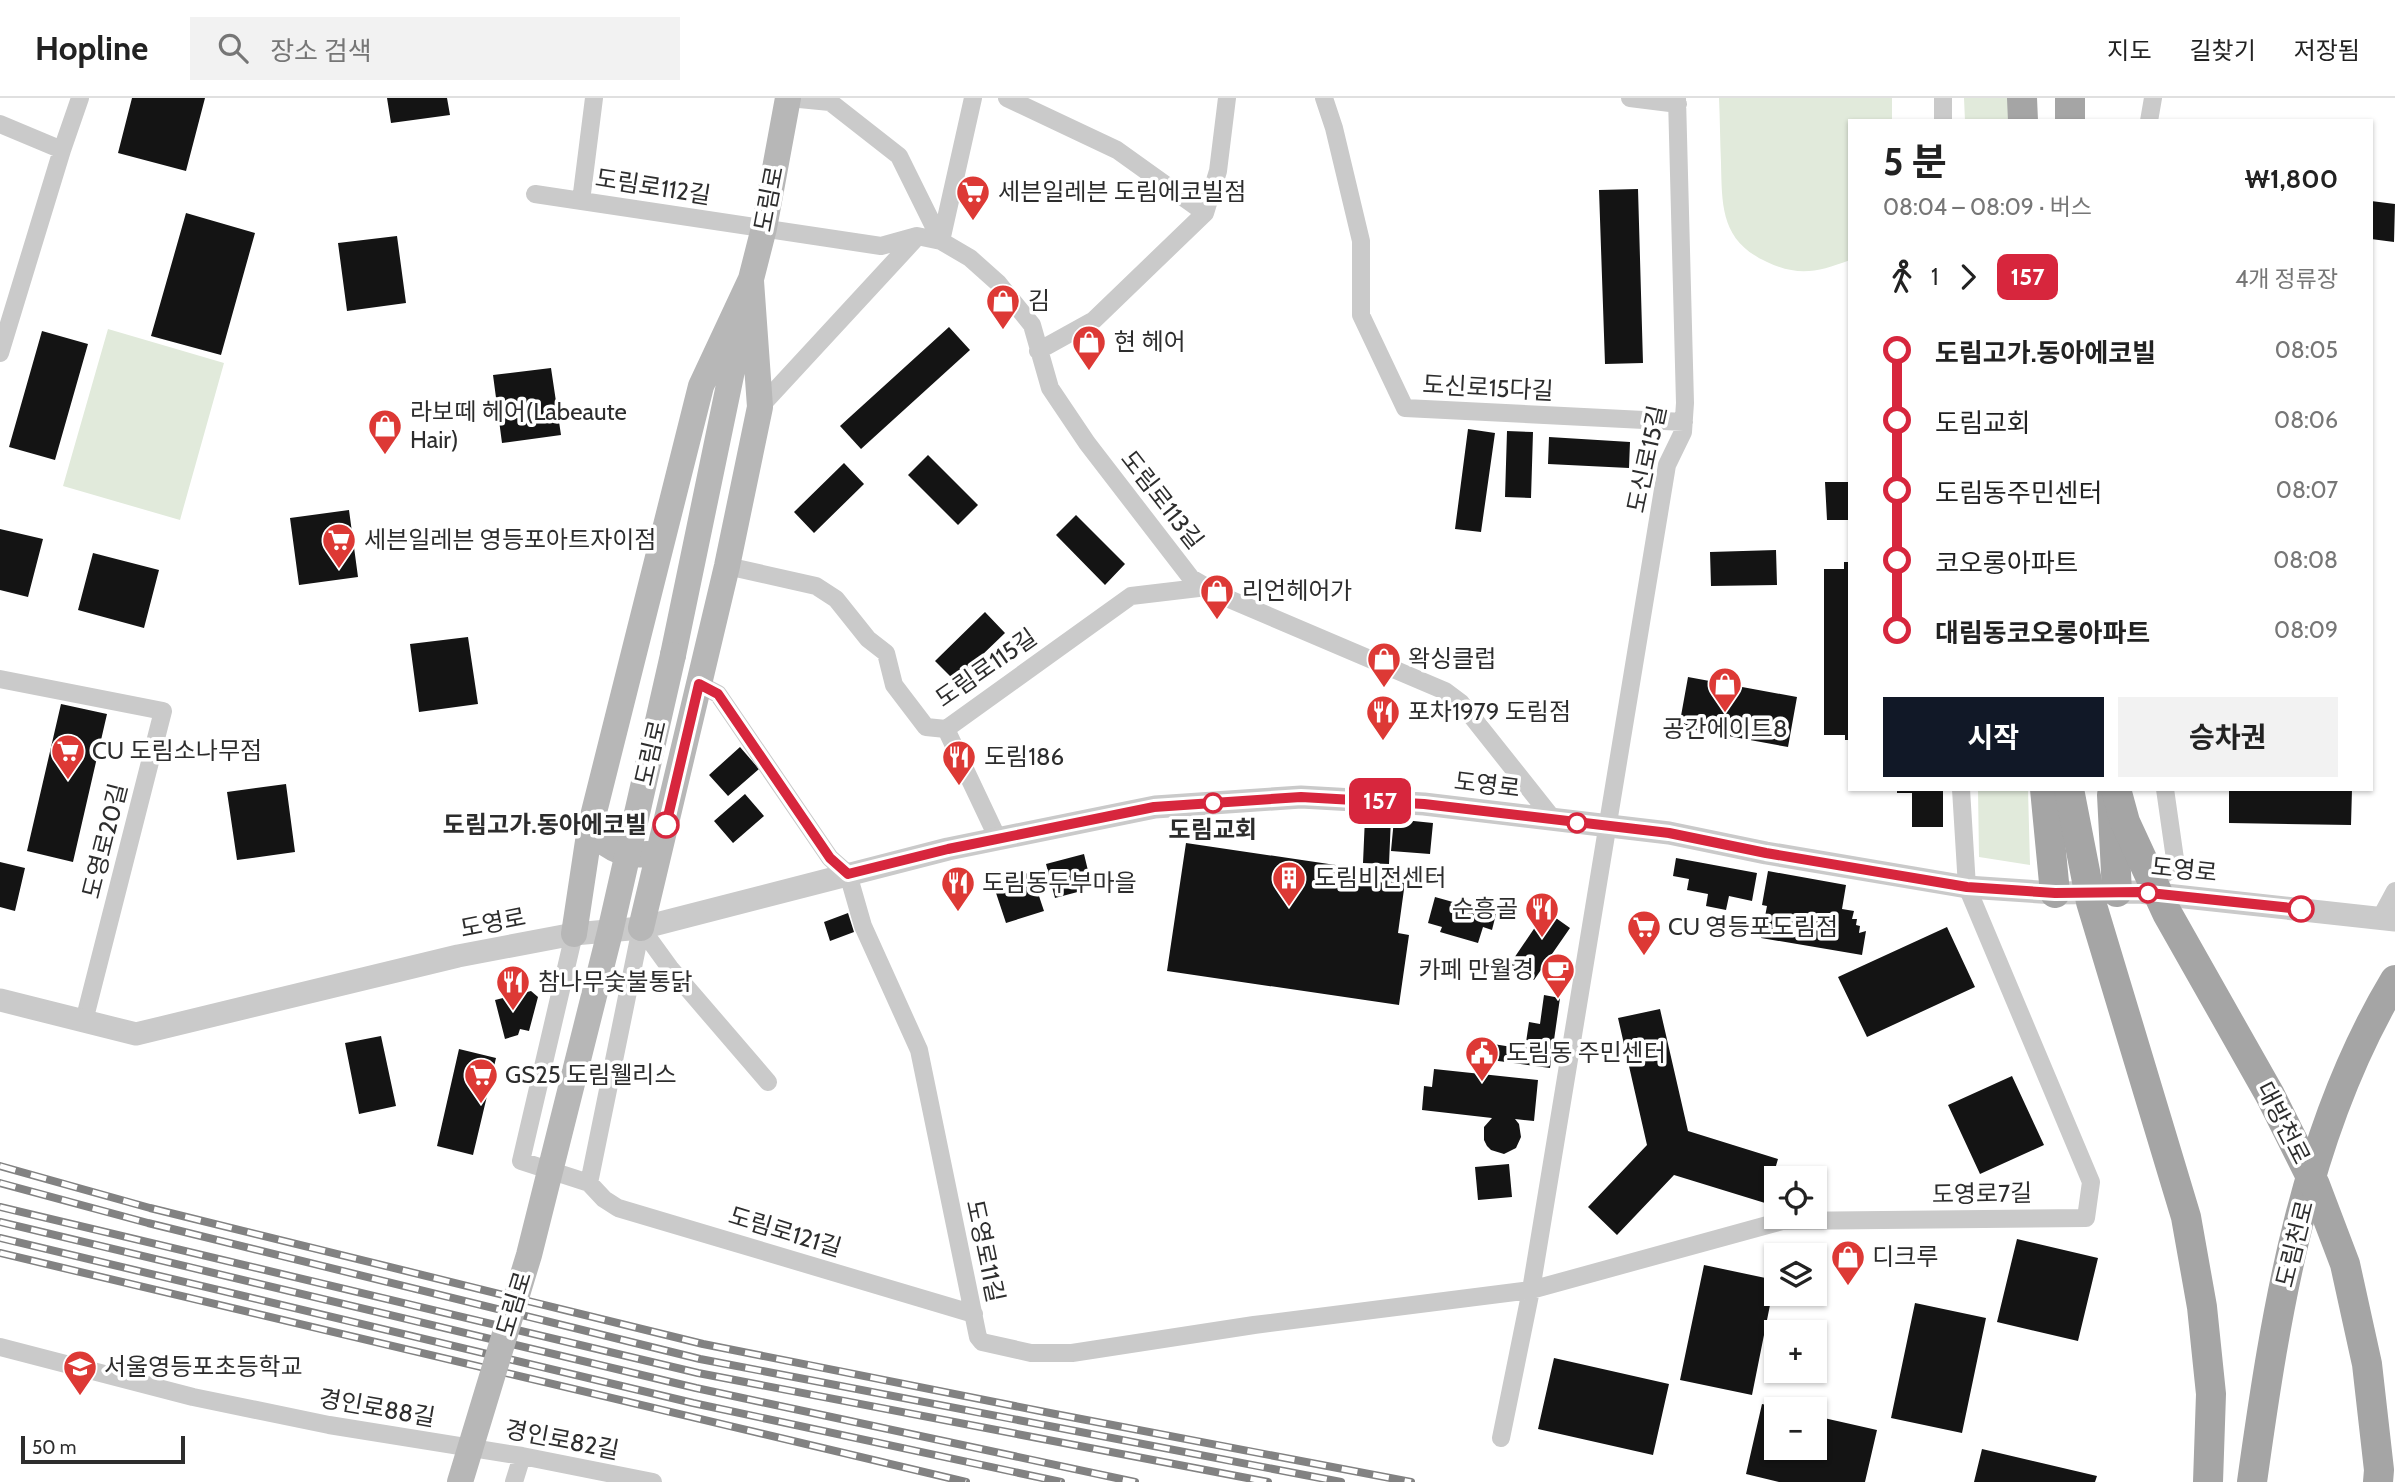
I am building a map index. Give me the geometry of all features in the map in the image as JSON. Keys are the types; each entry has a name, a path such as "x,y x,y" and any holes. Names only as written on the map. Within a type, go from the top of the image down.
{"main road":[{"name":"도림로","path":"460,1482 529,1255 610,932 673,654 789,98"},
{"path":"2022,98 2022,119"},
{"path":"2043,98 2043,119"},
{"path":"2070,98 2070,119"},
{"path":"2089,98 2089,119"},
{"path":"641,928 727,566 760,407 751,279"},
{"path":"574,934 590,828 701,386 751,279"},
{"path":"2045,791 2055,893"},
{"path":"2069,791 2091,902 2186,1217 2202,1307 2211,1394 2208,1482"},
{"path":"2113,791 2128,892"},
{"name":"대방천로","path":"2114,791 2167,913 2270,1095 2315,1185 2345,1264 2367,1364 2378,1482"},
{"path":"590,828 601,842 615,850 635,855 653,853 660,849"},
{"name":"도림천로","path":"2252,1482 2285,1279 2323,1139 2360,1045 2395,980"}],"street":[{"path":"0,353 80,98"},
{"path":"580,201 594,98"},
{"name":"도림로","path":"789,98 830,102 899,156 941,241"},
{"path":"941,241 973,98"},
{"path":"1007,98 1117,150 1205,213"},
{"path":"1038,351 1094,320 1205,213 1218,171 1227,98"},
{"name":"도신로15다길","path":"1324,98 1334,128 1360,241 1361,315 1405,408 1684,422"},
{"path":"1630,98 1677,101"},
{"path":"1943,98 1943,119"},
{"path":"2149,119 2153,98"},
{"name":"도신로15길","path":"1608,826 1667,465 1683,432 1684,422 1677,101"},
{"path":"0,124 62,150"},
{"name":"도림로112길","path":"535,194 764,228"},
{"name":"도림로113길","path":"764,228 881,246 917,236 941,241 970,258 998,283 1032,325 1050,388 1087,443 1191,578 1222,596 1445,691 1461,703 1554,820"},
{"path":"760,407 917,236"},
{"name":"도림로115길","path":"727,566 816,586 836,599 868,639 886,653 894,685 926,727 946,729 1131,596 1207,587"},
{"name":"도영로20길","path":"0,679 163,711 85,1021"},
{"name":"도영로11길","path":"699,684 718,694 830,858 848,874 863,926 919,1050 978,1337 982,1342 1031,1353 1072,1353 1254,1325 1531,1290"},
{"path":"946,729 998,839"},
{"path":"1961,791 1967,887"},
{"path":"2128,892 2176,866 2165,791"},
{"name":"도영로","path":"0,1000 136,1034 458,957 574,934 641,928 848,874 998,839 1154,807 1301,797 1424,804 1669,833 1766,853 1967,887 2055,893 2128,892 2388,919"},
{"path":"1501,1438 1531,1290 1608,826"},
{"name":"도영로7길","path":"1531,1290 1782,1221 2086,1217 2091,1182 1967,887"},
{"path":"2388,919 2395,891"},
{"path":"574,934 521,1161 590,1183 641,928"},
{"path":"641,928 670,968 768,1082"},
{"name":"도림로121길","path":"590,1183 604,1199 618,1208 974,1314"},
{"name":"경인로88길","path":"0,1347 207,1399 329,1426 461,1447"},
{"name":"경인로82길","path":"461,1447 653,1482"},
{"path":"514,1482 522,1456"}],"green space":[{"path":"1719,98 1892,98 1892,119 1848,119 1848,261 1818,270 1799,271 1778,267 1752,254 1732,233 1727,221 1721,179"},
{"path":"1964,98 2014,98 2015,119 1965,119"},
{"path":"108,329 224,363 180,520 63,486"},
{"path":"1978,791 2028,791 2030,865 1979,857"}],"building":[{"path":"132,98 205,98 186,171 118,153"},
{"path":"387,98 447,98 450,115 391,123"},
{"path":"1638,189 1643,363 1605,364 1599,190"},
{"path":"2373,201 2395,204 2394,242 2373,239"},
{"path":"186,213 255,233 221,355 151,336"},
{"path":"397,236 406,303 347,311 338,243"},
{"path":"949,327 970,350 861,449 840,426"},
{"path":"42,331 88,344 55,460 9,447"},
{"path":"551,368 561,435 502,443 493,375"},
{"path":"1468,429 1495,433 1481,532 1455,529"},
{"path":"1507,431 1533,432 1531,498 1505,497"},
{"path":"1549,437 1630,442 1629,468 1548,464"},
{"path":"928,455 978,505 958,525 908,475"},
{"path":"844,463 864,484 814,533 794,512"},
{"path":"1825,482 1848,482 1848,520 1827,520"},
{"path":"349,510 358,577 299,585 290,518"},
{"path":"1076,515 1125,564 1105,585 1056,535"},
{"path":"0,529 43,539 28,597 0,590"},
{"path":"1776,550 1777,585 1711,586 1710,552"},
{"path":"93,553 159,570 144,628 78,610"},
{"path":"1844,562 1848,562 1848,740 1845,740 1845,735 1824,735 1824,569 1844,569"},
{"path":"985,612 1005,633 955,681 935,661"},
{"path":"468,637 478,704 419,712 410,644"},
{"path":"1688,677 1797,697 1788,747 1679,727"},
{"path":"61,704 107,714 73,862 27,851"},
{"path":"740,747 759,769 728,796 709,775"},
{"path":"286,784 295,852 237,860 227,792"},
{"path":"1943,791 1943,827 1912,827 1912,793 1897,793"},
{"path":"2229,791 2352,791 2351,825 2229,823"},
{"path":"745,794 764,816 733,843 714,821"},
{"path":"1365,817 1391,818 1389,864 1363,863"},
{"path":"1394,819 1433,823 1430,854 1391,851"},
{"name":"도림비전센터","path":"1186,843 1349,867 1351,874 1405,882 1398,933 1409,935 1399,1005 1167,971"},
{"path":"1084,854 1091,883 1084,885 1085,890 1055,898 1046,864"},
{"path":"1676,858 1757,873 1752,901 1729,896 1726,910 1706,906 1708,894 1687,890 1689,879 1673,876"},
{"path":"0,862 25,868 15,911 0,907"},
{"path":"1768,871 1846,885 1842,909 1854,911 1852,919 1857,919 1859,933 1866,931 1862,955 1761,938 1767,906 1762,905"},
{"path":"1031,872 1044,911 1006,923 993,884"},
{"path":"1435,897 1496,914 1492,930 1483,927 1478,943 1440,932 1442,927 1428,923"},
{"path":"1546,911 1570,928 1534,980 1510,964"},
{"path":"848,913 854,932 830,941 824,922"},
{"path":"1947,927 1975,987 1867,1037 1838,977"},
{"path":"531,991 538,997 529,1031 520,1029 518,1035 505,1039 495,1000"},
{"path":"1544,995 1560,998 1550,1068 1491,1060 1493,1044 1525,1049 1529,1022 1540,1024"},
{"path":"1660,1009 1688,1131 1778,1159 1776,1166 1764,1166 1764,1203 1674,1175 1617,1235 1588,1207 1647,1145 1618,1018"},
{"path":"381,1036 396,1106 359,1114 345,1043"},
{"path":"459,1049 496,1058 473,1155 437,1146"},
{"path":"1434,1069 1538,1080 1534,1121 1515,1119 1519,1124 1521,1137 1516,1148 1504,1154 1487,1146 1484,1127 1492,1118 1422,1110 1424,1086 1432,1087"},
{"path":"2012,1076 2044,1145 1980,1174 1948,1105"},
{"path":"1509,1164 1512,1197 1478,1200 1475,1167"},
{"path":"2017,1239 2098,1258 2078,1341 1997,1322"},
{"path":"1704,1265 1764,1278 1764,1306 1770,1306 1767,1320 1764,1320 1764,1335 1752,1395 1680,1380"},
{"path":"1915,1303 1986,1318 1962,1433 1891,1418"},
{"path":"1554,1358 1669,1384 1653,1455 1538,1429"},
{"path":"1762,1404 1764,1460 1827,1460 1827,1419 1877,1430 1865,1482 1779,1482 1746,1474"},
{"path":"1982,1449 2097,1476 2095,1482 1974,1482"}],"railway":[{"path":"0,1166 150,1208 703,1344 1411,1482"},
{"path":"0,1183 148,1223 700,1359 1341,1482"},
{"path":"0,1207 698,1373 1268,1482"},
{"path":"0,1222 696,1388 1135,1482"},
{"path":"0,1238 693,1403 1061,1482"},
{"path":"0,1253 966,1482"}],"bus line":[{"name":"157","path":"666,825 699,684 718,694 830,858 848,874 948,849 1154,807 1301,797 1424,804 1669,833 1766,853 1967,887 2055,893 2140,892 2301,909"}],"place":[{"name":"세븐일레븐 도림에코빌점","path":"973,222"},
{"name":"김","path":"1003,331"},
{"name":"현 헤어","path":"1089,372"},
{"name":"라보떼 헤어(Labeaute Hair)","path":"385,456"},
{"name":"세븐일레븐 영등포아트자이점","path":"339,570"},
{"name":"리언헤어가","path":"1217,621"},
{"name":"왁싱클럽","path":"1384,689"},
{"name":"공간에이트8","path":"1725,714"},
{"name":"포차1979 도림점","path":"1383,742"},
{"name":"CU 도림소나무점","path":"68,781"},
{"name":"도림186","path":"959,787"},
{"name":"도림교회","path":"1213,803"},
{"name":"도림고가.동아에코빌","path":"666,825"},
{"name":"도림비전센터","path":"1289,908"},
{"name":"도림동두부마을","path":"958,913"},
{"name":"순흥골","path":"1542,939"},
{"name":"CU 영등포도림점","path":"1644,957"},
{"name":"카페 만월경","path":"1558,1000"},
{"name":"참나무숯불통닭","path":"513,1012"},
{"name":"도림동 주민센터","path":"1482,1083"},
{"name":"GS25 도림웰리스","path":"481,1105"},
{"name":"디크루","path":"1848,1287"},
{"name":"서울영등포초등학교","path":"80,1397"}]}
